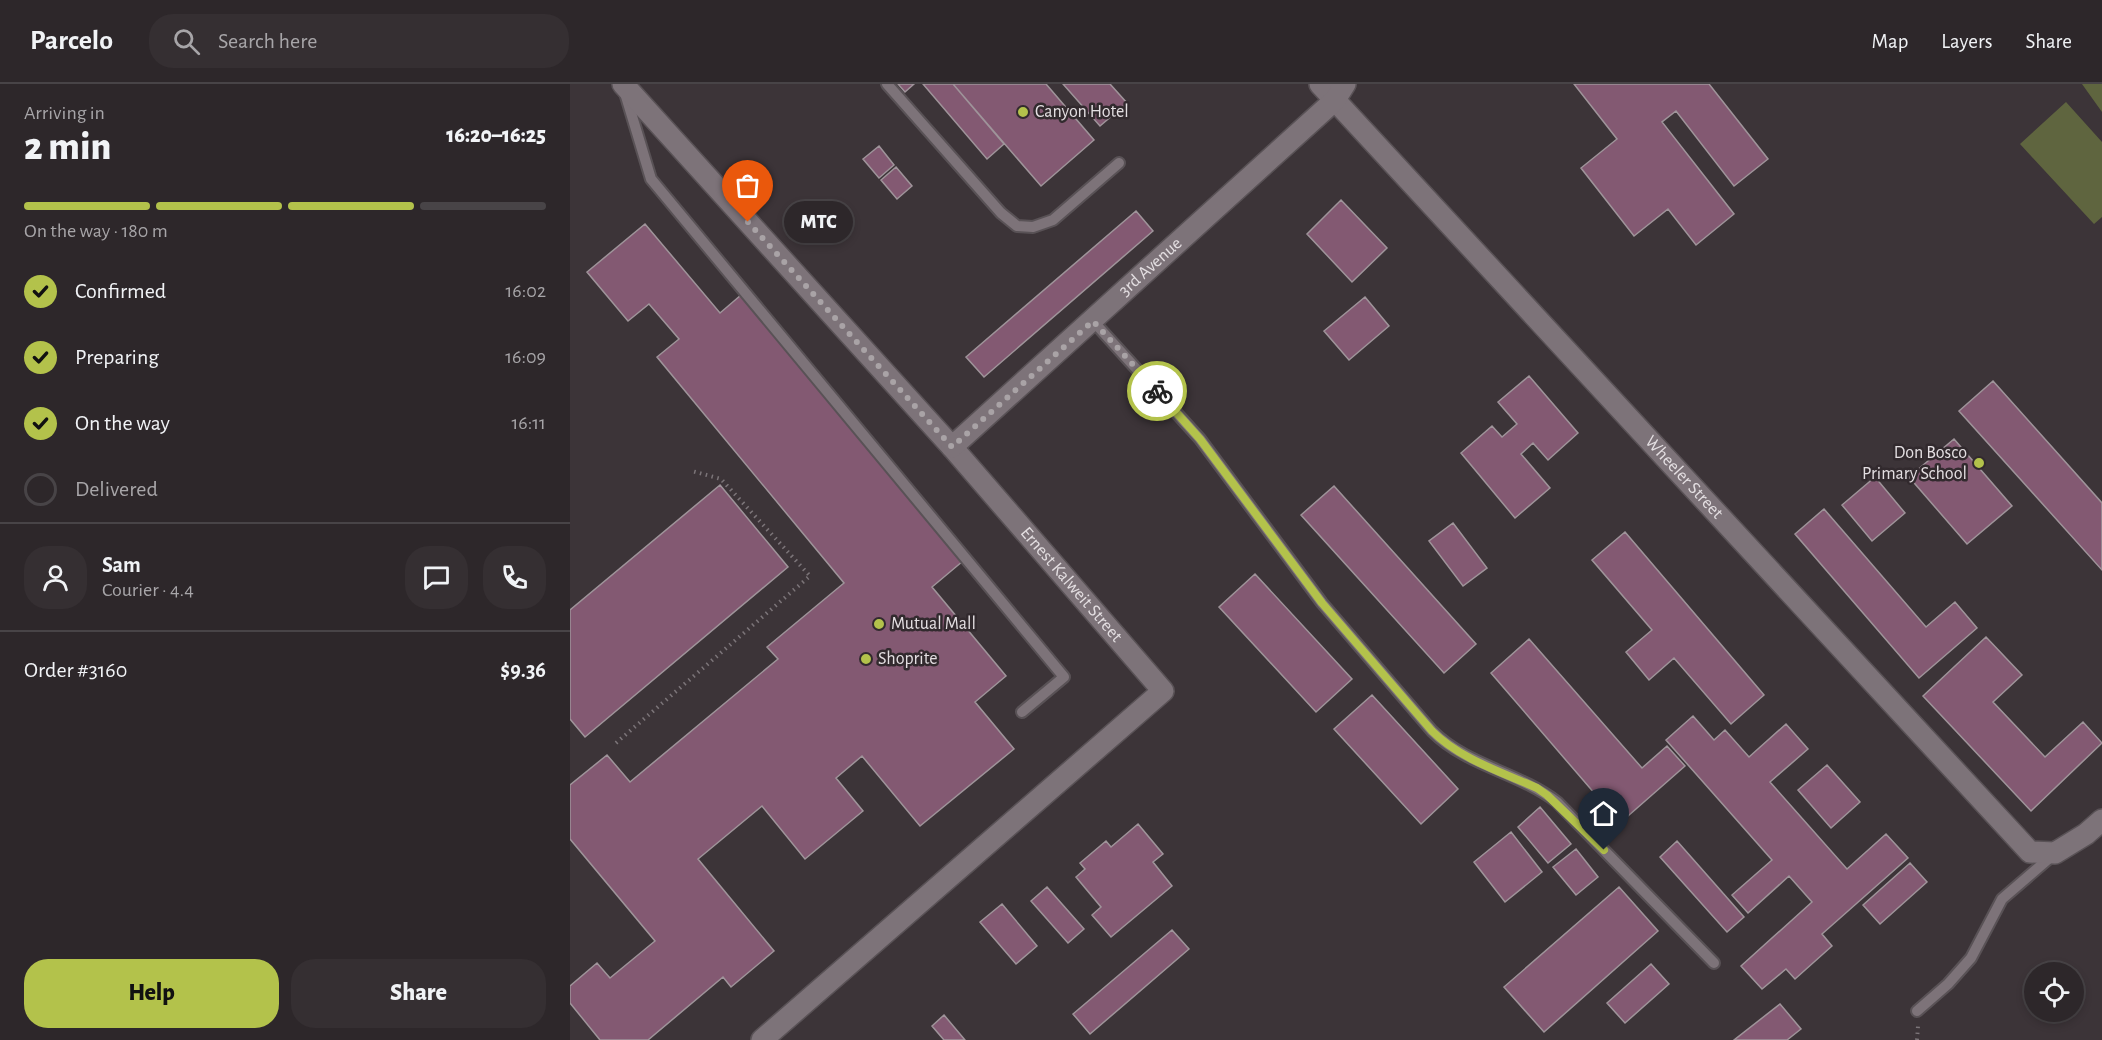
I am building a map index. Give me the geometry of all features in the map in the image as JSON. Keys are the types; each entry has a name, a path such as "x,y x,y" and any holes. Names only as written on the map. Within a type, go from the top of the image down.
{"street":[{"name":"Ernest Kalweit Street","path":"623,84 952,447 1163,691 762,1040"},
{"name":"Wheeler Street","path":"1320,84 1340,92 1681,472 2014,837 2030,852 2055,853"},
{"name":"3rd Avenue","path":"952,447 1093,321 1340,92"},
{"path":"2055,853 2086,834 2102,820"}],"lane":[{"path":"623,84 651,179 1064,677 1022,712"},
{"path":"887,84 1000,213 1017,226 1033,227 1053,220 1119,163"},
{"path":"1093,321 1200,439 1322,603 1432,731 1446,745 1537,788 1557,802 1714,963"},
{"path":"1917,1011 1948,984 1971,958 2002,899 2055,853"}],"path":[{"path":"616,743 810,576 721,479 692,471"}],"green space":[{"path":"2082,84 2102,84 2102,112"},
{"path":"2066,102 2102,142 2102,217 2094,224 2020,144"}],"building":[{"path":"898,84 914,84 905,92"},
{"path":"923,84 953,84 1004,144 987,159"},
{"name":"Canyon Hotel","path":"953,84 1046,84 1094,140 1041,186"},
{"name":"Canyon Hotel","path":"1063,84 1110,84 1127,103 1100,126"},
{"path":"1574,84 1709,84 1768,159 1734,186 1676,111 1662,122 1734,214 1696,245 1668,209 1634,236 1581,168 1617,139"},
{"path":"879,146 894,165 879,178 863,159"},
{"path":"896,167 912,186 897,199 881,180"},
{"path":"1341,200 1387,248 1352,282 1307,234"},
{"path":"1136,211 1153,231 984,377 966,357"},
{"name":"Mutual Mall","path":"645,224 720,313 741,295 963,561 932,587 1006,676 975,702 1014,749 920,826 862,756 836,778 863,811 805,859 762,806 698,859 774,951 731,987 723,977 648,1040 600,1040 570,1003 570,986 597,963 610,978 655,941 570,839 570,785 607,755 630,782 778,659 767,647 844,583 657,357 679,339 649,304 628,321 587,272"},
{"path":"1365,297 1389,326 1349,360 1324,331"},
{"path":"1529,376 1578,433 1548,460 1533,443 1521,454 1550,488 1515,518 1461,453 1492,426 1502,437 1517,424 1498,402"},
{"path":"1993,381 2102,503 2102,570 1959,411"},
{"path":"1954,439 2012,506 1967,544 1909,477"},
{"path":"1875,477 1905,513 1872,541 1842,505"},
{"path":"720,485 788,567 585,737 570,719 570,610"},
{"path":"1334,486 1476,644 1444,673 1301,515"},
{"path":"1824,509 1926,627 1955,602 1977,628 1919,678 1795,534"},
{"path":"1453,523 1487,568 1463,586 1429,541"},
{"path":"1625,532 1764,695 1731,724 1674,658 1649,680 1626,652 1652,630 1592,560"},
{"path":"1255,574 1352,679 1316,712 1219,607"},
{"path":"1986,637 2022,675 1993,702 2045,757 2083,722 2102,743 2031,811 1923,696"},
{"path":"1529,639 1642,768 1667,746 1685,766 1620,823 1491,673"},
{"path":"1372,695 1458,789 1421,824 1334,729"},
{"path":"1693,716 1714,740 1725,730 1749,757 1786,724 1808,749 1770,782 1847,869 1886,834 1908,858 1822,934 1832,946 1795,979 1786,969 1762,989 1741,966 1812,902 1789,876 1748,913 1732,895 1772,860 1666,740"},
{"path":"1827,765 1860,802 1831,828 1798,790"},
{"path":"1540,807 1571,844 1548,863 1518,827"},
{"path":"1138,824 1163,854 1153,862 1172,886 1111,937 1092,915 1101,907 1076,877 1085,869 1080,863 1106,841 1111,847"},
{"path":"1511,832 1542,872 1505,902 1474,862"},
{"path":"1677,841 1744,917 1727,932 1660,857"},
{"path":"1576,849 1598,877 1576,895 1553,867"},
{"path":"1910,863 1927,882 1880,924 1863,905"},
{"path":"1047,887 1084,929 1068,943 1031,901"},
{"path":"1619,887 1658,931 1544,1032 1504,987"},
{"path":"1002,904 1037,946 1016,964 980,922"},
{"path":"1172,930 1189,949 1090,1034 1073,1014"},
{"path":"1651,964 1669,984 1625,1023 1607,1003"},
{"path":"1780,1004 1801,1029 1787,1040 1734,1040"},
{"path":"944,1015 965,1040 944,1040 932,1026"}],"way so far":[{"path":"748,222 952,447 1093,321 1157,391"}],"place":[{"name":"Canyon Hotel","path":"1023,112"},
{"name":"MTC","path":"748,222"},
{"name":"Don Bosco Primary School","path":"1979,463"},
{"name":"Mutual Mall","path":"879,624"},
{"name":"Shoprite","path":"866,659"}],"route":[{"path":"1157,391 1200,439 1322,603 1432,731 1446,745 1466,756 1537,788 1557,802 1604,850"}]}
